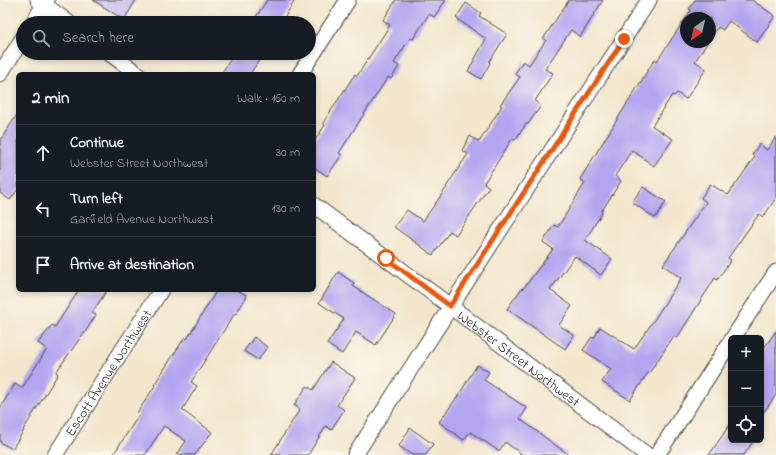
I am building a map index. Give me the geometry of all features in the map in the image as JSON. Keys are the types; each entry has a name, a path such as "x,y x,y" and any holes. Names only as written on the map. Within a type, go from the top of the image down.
{"street":[{"path":"316,49 348,0"},
{"path":"356,455 450,306 649,0"},
{"path":"36,16 43,2 60,16"},
{"path":"0,74 16,49"},
{"path":"119,60 135,72"},
{"path":"301,72 309,60"},
{"name":"Webster Street Northwest","path":"316,206 647,455"},
{"path":"735,335 776,272"},
{"name":"Escott Avenue Northwest","path":"55,455 160,292"},
{"path":"657,455 728,346"}],"building":[{"path":"93,0 136,0 126,16 118,16"},
{"path":"267,0 295,0 285,16 257,16"},
{"path":"396,0 446,0 434,17 429,14 413,39 410,38 394,63 399,66 391,79 388,77 339,153 342,155 327,176 316,168 316,139 325,125 323,123 355,74 357,76 390,25 383,20"},
{"path":"569,0 603,0 580,37 571,30 545,69 553,73 535,101 541,106 515,140 512,139 484,183 489,187 456,235 450,231 433,255 394,227 407,210 423,221 468,154 462,150 470,136 479,142 502,106 500,105 520,77 515,74 523,61 529,65 546,40 543,39"},
{"path":"695,0 752,0 775,16 757,42 729,21 723,30 718,27 716,30 716,12 690,12 691,10 689,9"},
{"path":"466,3 481,13 479,16 507,34 489,62 490,63 481,79 468,71 486,39 456,18"},
{"path":"680,26 680,48 704,48 695,61 706,69 686,99 677,93 674,96 672,95 652,126 673,139 654,166 632,150 615,176 621,181 585,240 612,259 601,275 575,256 550,290 572,306 559,325 574,335 565,349 507,309 553,249 543,242 554,225 558,227 585,183 580,179 655,59 657,61"},
{"path":"230,60 259,60 251,72 222,72"},
{"path":"16,116 16,192 10,200 0,193 0,141"},
{"path":"776,137 776,198 763,217 759,214 728,258 731,260 717,280 715,278 677,338 674,336 630,400 602,382 611,369 583,350 592,337 594,338 600,327 634,349 681,278 663,265 706,202 701,198 710,184 728,195 755,157 752,155 759,144 767,150"},
{"path":"643,187 666,202 655,218 632,202"},
{"path":"338,272 354,283 353,286 396,314 376,345 356,332 342,354 327,344 344,319 319,303"},
{"path":"78,292 106,292 92,313 96,315 56,372 58,374 12,449 0,442 0,408 15,384 22,388 47,349 38,343 52,325 55,327"},
{"path":"216,292 241,292 247,296 191,382 197,386 182,410 212,432 195,455 177,455 186,441 164,426 145,455 113,455 139,415 137,413 155,386 154,385 185,337 187,339"},
{"path":"776,331 776,395 764,412 764,371 764,348"},
{"path":"254,337 267,347 258,360 244,351"},
{"path":"331,362 355,378 337,405 344,410 331,430 326,426 308,455 271,455 300,409 294,405 307,386 313,390"},
{"path":"477,365 489,372 484,380 527,408 520,419 569,455 523,455 505,442 499,451 470,432 464,440 439,422 460,393"},
{"path":"728,427 728,443 752,443 744,455 709,455"},
{"path":"410,428 433,444 426,455 412,455 399,446"}],"route":[{"path":"386,258 450,306 624,39"}]}
